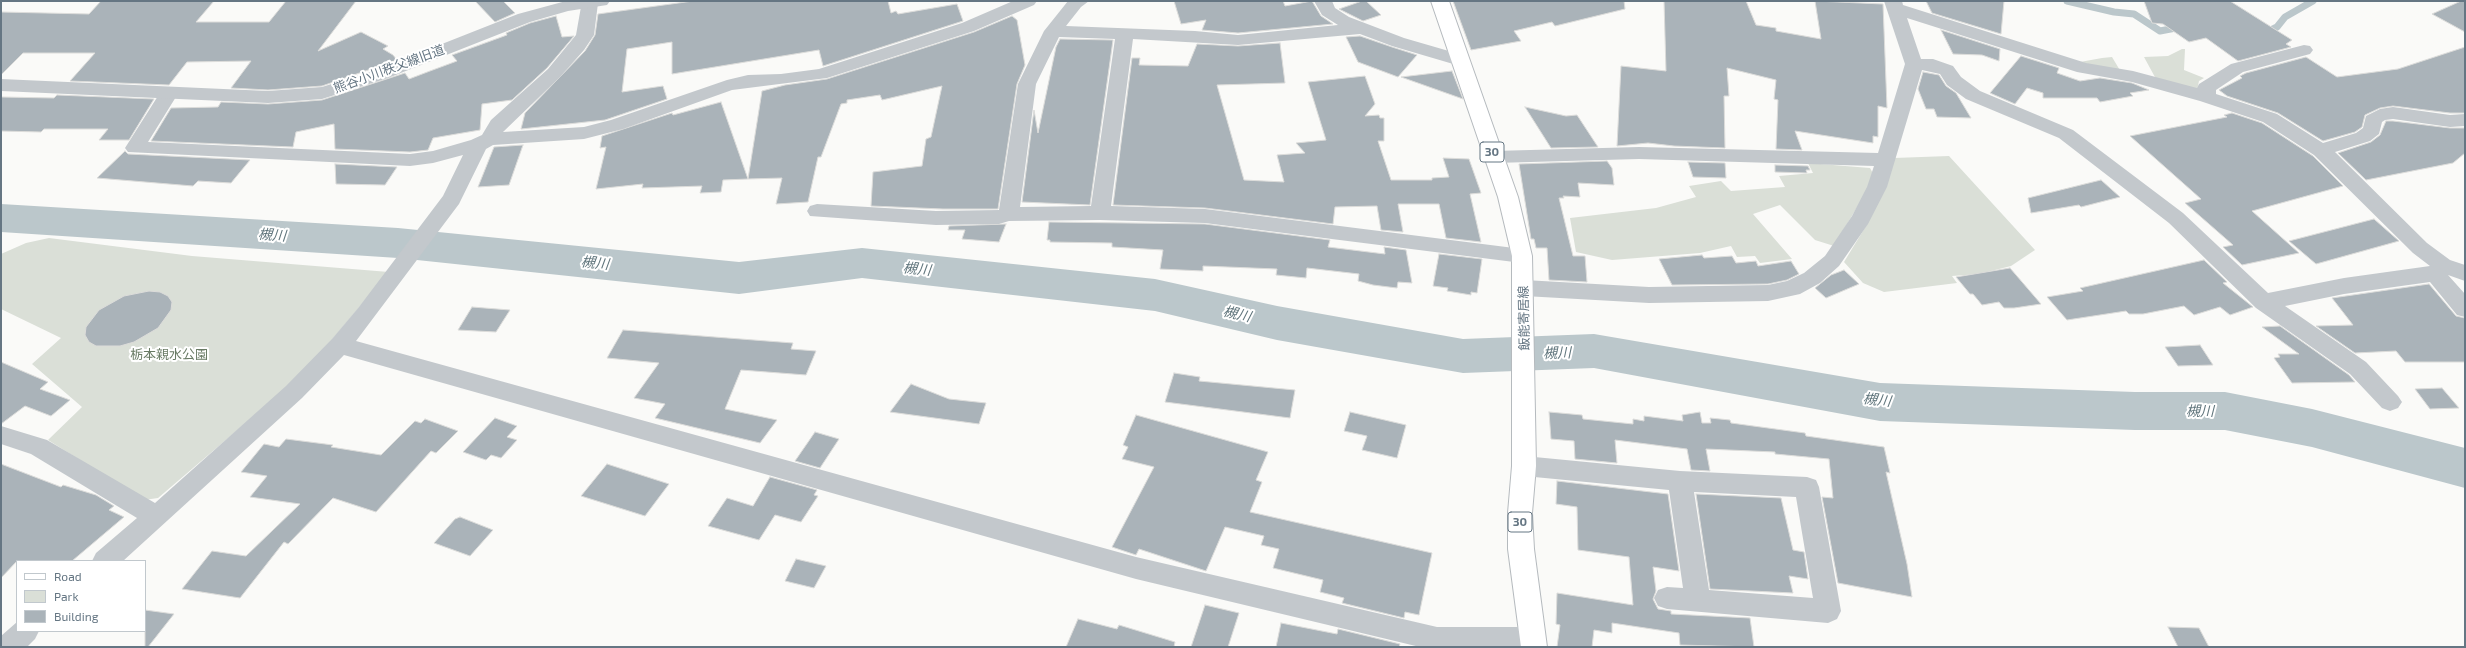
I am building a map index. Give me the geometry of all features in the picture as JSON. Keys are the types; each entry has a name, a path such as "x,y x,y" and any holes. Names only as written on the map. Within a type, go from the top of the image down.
{"main road":[{"name":"飯能寄居線","path":"1440,1 1508,197 1522,256 1524,298 1524,466 1520,513 1521,549 1533,643"}],"street":[{"path":"170,92 135,148 410,160 433,157 484,142 584,133 616,125 727,86 748,81 781,80 821,74 968,27 1028,1"},
{"path":"1323,1 1328,11 1343,21 1398,42 1460,60"},
{"path":"106,560 294,392 340,345 381,295 452,199 484,142 498,124 554,73 578,46 585,35 595,2"},
{"name":"熊谷小川秩父線旧道","path":"1,85 268,97 295,96 342,88 524,18 565,4 595,2"},
{"path":"1008,214 1027,84 1053,31 1072,2"},
{"path":"1524,298 1768,293 1792,288 1812,278 1832,261 1847,241 1877,187 1906,96 1914,64 1893,4"},
{"path":"1893,4 2083,68 2133,77 2207,97 2270,118 2320,150 2420,248 2439,269 2465,309"},
{"path":"1053,31 1195,36 1238,40 1364,28"},
{"path":"1100,213 1125,34"},
{"path":"2207,97 2206,88 2237,68 2304,50"},
{"path":"1914,64 1933,65 1947,70 1954,81 1973,95 2066,134 2176,218 2264,302 2358,368 2390,402"},
{"path":"2320,150 2363,137 2372,130 2373,120 2380,114 2393,113 2450,120 2465,120"},
{"path":"1494,157 1639,153 1822,157 1855,160 1887,159"},
{"path":"817,211 936,218 999,217 1008,214 1100,213 1205,216 1522,256"},
{"path":"2264,302 2439,269 2465,272"},
{"path":"340,345 410,363 1136,568 1437,638 1533,643"},
{"path":"1,435 39,447 156,516"},
{"path":"1524,466 1680,481 1807,487 1828,611 1667,598"},
{"path":"1680,481 1698,600"},
{"path":"8,647 25,632"}],"green space":[{"path":"2185,49 2184,70 2204,78 2199,81 2197,90 2156,79 2144,57 2168,56"},
{"path":"2112,57 2121,72 2080,62 2102,58"},
{"path":"1949,156 2035,250 2011,266 1979,274 1952,276 1957,283 1884,292 1863,283 1844,262 1866,226 1894,158"},
{"path":"1808,163 1870,168 1875,177 1834,246 1815,240 1780,205 1753,214 1792,259 1760,263 1755,256 1737,257 1731,246 1700,253 1612,260 1576,252 1570,218 1656,208 1696,197 1689,186 1721,181 1731,191 1785,187 1779,176 1813,173"},
{"name":"栃本親水公園","path":"49,238 192,256 389,272 303,374 158,498 144,500 48,440 82,407 32,364 61,338 1,309 1,254 26,243"}],"building":[{"path":"101,1 214,1 196,22 269,22 286,1 356,1 318,51 361,32 388,46 383,49 393,55 397,60 322,86 268,90 231,88 251,61 187,62 169,85 70,81 95,53 23,53 1,75 1,12 89,14"},
{"path":"475,1 503,1 515,13 495,22"},
{"path":"693,1 888,1 891,13 896,11 898,14 957,4 963,21 823,66 819,50 672,74 672,42 627,49 622,92 663,86 667,99 605,120 521,129 525,113 585,51 595,35 598,14"},
{"path":"1174,1 1283,1 1285,6 1312,1 1321,16 1333,24 1238,33 1202,30 1206,20 1181,24"},
{"path":"1366,1 1381,15 1363,21 1339,9"},
{"path":"1453,1 1624,1 1625,9 1555,26 1552,22 1514,31 1521,41 1471,50"},
{"path":"1664,1 1746,1 1756,25 1776,28 1776,31 1821,39 1815,1 1883,4 1887,108 1878,106 1878,137 1873,136 1873,143 1795,131 1802,150 1776,149 1778,100 1774,99 1776,80 1727,68 1729,96 1724,96 1725,148 1674,146 1648,143 1617,146 1621,66 1666,71"},
{"path":"1926,1 2004,1 2001,34 1932,13"},
{"path":"2144,1 2230,1 2292,40 2286,44 2291,47 2238,61 2206,38 2189,42 2163,24 2152,23"},
{"path":"2461,1 2465,1 2465,32 2432,14"},
{"path":"556,16 562,37 574,36 547,68 512,100 482,104 480,130 433,138 428,150 410,152 335,149 334,124 296,132 293,147 151,141 171,108 218,107 221,102 268,104 322,100 405,73 409,79 457,61 452,55 507,35 506,33 530,23"},
{"path":"1012,16 1017,20 1025,65 1017,84 998,209 943,209 871,206 873,172 922,166 926,139 931,137 942,86 882,100 880,95 847,100 847,103 841,104 821,157 818,157 808,202 776,204 782,178 748,179 762,91 785,85 827,79 974,32"},
{"path":"1941,30 2000,49 1999,61 1982,55 1953,54"},
{"path":"1360,36 1417,55 1398,77 1358,62 1346,37"},
{"path":"1060,39 1113,40 1090,205 1022,202 1034,110 1038,133 1056,47"},
{"path":"1280,43 1285,83 1217,85 1244,180 1284,182 1277,155 1305,153 1296,143 1326,140 1308,82 1365,76 1375,104 1365,116 1379,115 1380,118 1384,118 1384,141 1378,141 1391,180 1432,180 1432,178 1449,177 1443,158 1469,159 1481,193 1470,194 1481,242 1446,238 1439,204 1398,204 1403,232 1381,230 1377,206 1335,207 1333,224 1205,208 1113,205 1132,58 1140,58 1139,65 1188,66 1197,44 1238,46"},
{"path":"2465,47 2465,113 2450,113 2393,106 2380,108 2365,115 2362,127 2355,132 2323,141 2278,113 2227,96 2219,90 2242,78 2240,76 2246,73 2306,57 2337,77 2398,69"},
{"path":"2021,56 2059,68 2057,73 2080,81 2100,78 2132,83 2149,90 2130,93 2133,96 2100,102 2097,98 2043,98 2043,93 2027,88 2015,104 1990,93"},
{"path":"1452,71 1463,99 1401,77"},
{"path":"1923,72 1939,75 1946,86 1956,93 1971,118 1937,117 1934,109 1926,109 1918,89"},
{"path":"57,95 154,99 129,140 99,140 108,129 44,129 41,132 1,131 1,97 54,98"},
{"path":"721,102 748,179 723,180 721,192 700,193 702,186 642,188 643,184 596,189 606,147 600,148 602,136 672,113 673,115"},
{"path":"1525,107 1566,116 1577,115 1598,147 1551,148"},
{"path":"2232,113 2262,123 2313,156 2343,186 2252,211 2299,253 2242,265 2223,247 2233,245 2185,203 2201,199 2130,136 2227,117 2224,115"},
{"path":"2386,121 2450,128 2465,128 2465,153 2453,163 2366,180 2338,153 2371,142 2380,135"},
{"path":"523,145 509,185 478,187 494,147"},
{"path":"125,151 128,154 250,160 231,183 198,181 193,186 97,178"},
{"path":"1607,161 1612,168 1614,185 1578,183 1580,197 1563,196 1564,198 1559,198 1573,256 1585,256 1587,282 1549,280 1547,248 1536,248 1534,239 1531,239 1519,164"},
{"path":"1688,162 1725,163 1726,178 1693,177"},
{"path":"335,164 397,167 385,185 336,184"},
{"path":"1775,165 1808,166 1810,170 1806,170 1807,173 1775,172"},
{"path":"2101,180 2120,197 2081,207 2079,205 2031,213 2028,198"},
{"path":"2374,219 2399,241 2316,264 2289,241"},
{"path":"1049,222 1205,224 1330,240 1328,247 1385,254 1384,247 1406,250 1412,283 1398,282 1397,288 1373,285 1358,281 1359,274 1307,268 1306,278 1276,275 1277,269 1203,266 1203,271 1160,269 1163,250 1112,247 1112,243 1050,242 1050,240 1047,240"},
{"path":"1006,224 999,242 962,239 965,230 948,230 949,226"},
{"path":"1439,254 1482,259 1477,293 1471,292 1471,295 1447,291 1448,288 1433,286"},
{"path":"1702,255 1704,258 1732,256 1736,263 1756,261 1758,266 1791,261 1799,274 1787,280 1768,284 1672,285 1659,259"},
{"path":"2204,260 2227,282 2223,283 2253,307 2230,315 2220,307 2194,315 2184,306 2143,314 2129,314 2126,311 2067,320 2047,297 2083,291 2080,288"},
{"path":"2010,268 2041,304 2014,308 2004,308 1999,302 1982,305 1973,294 1970,294 1956,277"},
{"path":"1844,270 1859,284 1826,298 1815,288 1831,275"},
{"path":"2429,284 2456,316 2465,318 2465,362 2405,362 2396,351 2355,353 2316,326 2353,325 2332,298"},
{"path":"149,291 160,292 168,296 172,302 171,310 158,328 134,342 120,346 96,346 89,342 85,335 86,327 99,310 124,296"},
{"path":"472,307 510,310 496,332 458,330"},
{"path":"2280,326 2349,375 2355,382 2292,383 2274,358 2280,357 2278,354 2299,354 2262,327"},
{"path":"623,330 793,343 791,349 816,351 806,375 741,370 725,409 777,420 760,443 655,418 665,404 634,398 659,363 607,358"},
{"path":"2200,345 2213,365 2178,366 2165,347"},
{"path":"1,362 48,382 40,389 70,400 51,416 25,406 1,424"},
{"path":"1174,373 1200,377 1199,381 1295,390 1290,418 1165,402"},
{"path":"911,384 949,399 986,403 979,424 890,412"},
{"path":"2442,388 2459,408 2430,409 2415,389"},
{"path":"1350,412 1406,425 1397,458 1362,450 1367,436 1344,431"},
{"path":"1549,412 1582,415 1583,419 1633,424 1633,419 1644,421 1644,416 1683,421 1682,415 1700,412 1702,423 1711,423 1710,418 1730,420 1731,423 1805,433 1806,436 1884,447 1890,473 1886,472 1907,564 1912,597 1838,583 1822,497 1833,498 1829,459 1775,454 1775,452 1706,449 1710,471 1691,470 1687,449 1615,440 1617,463 1575,459 1574,441 1551,439"},
{"path":"1136,415 1268,452 1256,480 1262,482 1250,512 1432,553 1419,615 1405,612 1404,618 1342,603 1344,598 1320,592 1323,580 1273,568 1279,549 1261,545 1264,536 1225,527 1206,571 1139,549 1136,555 1112,547 1154,467 1122,459 1128,447 1123,445"},
{"path":"495,418 517,426 507,437 517,440 501,458 491,455 486,460 463,452"},
{"path":"425,419 458,431 436,453 431,451 376,512 333,498 288,544 284,542 240,598 182,589 212,551 246,556 300,504 250,497 267,476 241,472 264,444 279,447 286,439 333,445 331,447 381,455 415,421 421,423"},
{"path":"815,432 839,439 820,468 795,461"},
{"path":"1,464 61,487 63,485 96,495 114,506 109,510 124,517 73,560 16,560 16,562 1,578"},
{"path":"607,464 669,484 645,516 581,496"},
{"path":"770,477 817,490 814,495 818,496 801,522 775,515 759,540 708,526 727,498 753,506"},
{"path":"1557,481 1668,494 1679,571 1653,567 1656,591 1653,599 1658,609 1671,611 1671,614 1750,618 1754,647 1680,645 1679,633 1612,623 1612,633 1594,630 1592,647 1557,647 1560,625 1556,624 1557,593 1633,605 1629,557 1578,550 1577,507 1556,504"},
{"path":"1696,494 1781,498 1793,550 1804,552 1808,579 1789,576 1793,593 1710,589"},
{"path":"460,517 493,530 470,556 434,543 455,519"},
{"path":"796,559 826,566 814,588 785,581"},
{"path":"1205,605 1239,613 1228,647 1191,647"},
{"path":"146,610 174,614 148,647 145,647"},
{"path":"1078,619 1117,629 1119,625 1175,642 1174,647 1066,647"},
{"path":"1281,623 1337,634 1338,629 1400,644 1399,647 1276,647"},
{"path":"2168,627 2199,628 2209,647 2178,647"}],"waterway":[{"path":"2067,1 2114,12 2134,14 2160,31 2181,27"},
{"path":"2265,33 2277,27 2285,17 2313,1"},
{"name":"槻川","path":"1,218 398,243 739,278 862,263 1155,295 1277,323 1463,356 1594,351 1880,402 2135,411 2225,411 2312,428 2465,468"}]}
